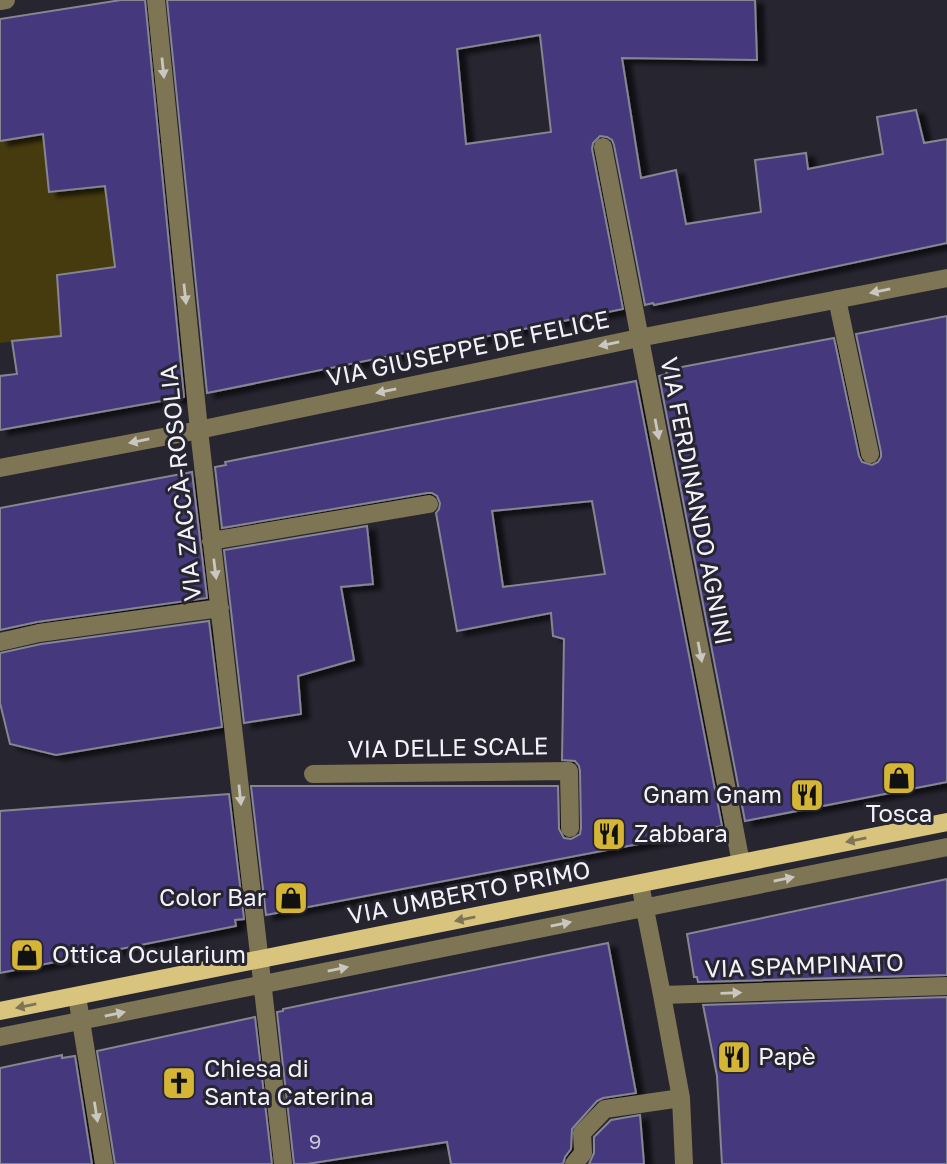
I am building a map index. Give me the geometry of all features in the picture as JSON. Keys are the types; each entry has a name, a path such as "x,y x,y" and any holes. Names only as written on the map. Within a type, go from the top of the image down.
{"main road":[{"name":"VIA UMBERTO PRIMO","path":"0,1011 947,822"}],"street":[{"path":"0,1 6,0"},
{"name":"VIA ZACCÀ-ROSOLIA","path":"156,0 211,541 283,1164"},
{"name":"VIA FERDINANDO AGNINI","path":"603,147 741,863"},
{"name":"VIA GIUSEPPE DE FELICE","path":"0,468 947,278"},
{"path":"837,299 870,454"},
{"path":"211,541 429,504"},
{"path":"0,642 39,633 219,608"},
{"name":"VIA DELLE SCALE","path":"313,774 569,771 570,828"},
{"path":"0,1037 947,847"},
{"path":"640,884 681,1098 684,1164"},
{"name":"VIA SPAMPINATO","path":"662,995 947,986"},
{"path":"76,996 104,1164"},
{"path":"574,1164 583,1153 582,1133 605,1109 681,1098"}],"shaded area":[{"path":"43,135 49,192 105,186 115,267 57,276 60,318 79,360 42,338 0,343 0,141"}],"building":[{"path":"121,0 145,0 184,397 0,430 0,376 17,374 12,341 61,336 57,275 115,267 105,186 49,192 43,134 0,141 0,19"},
{"path":"167,0 755,0 757,60 622,58 641,178 676,170 686,224 761,212 755,160 806,153 808,169 883,154 877,117 916,110 924,143 947,139 947,243 645,305 614,145 612,140 600,136 593,143 592,149 623,309 207,393","holes":["540,35 551,132 466,144 457,49"]},
{"path":"947,316 947,782 745,821 659,376 667,374 666,370 834,338 859,456 862,462 872,465 878,462 881,452 856,334"},
{"path":"636,381 722,826 266,915 251,786 558,786 559,829 564,838 571,839 580,834 581,828 580,771 575,761 562,760 564,639 553,636 551,613 457,631 436,513 440,503 437,496 427,493 222,528 215,467 226,465 225,462","holes":["592,501 605,574 503,587 492,511"]},
{"path":"192,472 207,598 37,622 0,630 0,508"},
{"path":"367,526 373,584 341,587 354,660 298,676 301,714 244,723 224,550"},
{"path":"209,621 222,727 56,755 10,744 0,703 0,653 41,644"},
{"path":"229,794 244,919 235,920 236,926 0,973 0,811"},
{"path":"947,879 947,975 698,982 697,977 694,977 687,934"},
{"path":"608,943 636,1093 597,1101 572,1129 571,1149 563,1164 451,1164 447,1142 294,1164 277,1012"},
{"path":"947,997 947,1164 722,1164 717,1076 703,1005"},
{"name":"Chiesa di Santa Caterina","path":"255,1017 272,1164 115,1164 97,1051"},
{"path":"62,1055 62,1058 75,1056 92,1164 0,1164 0,1068"},
{"path":"640,1115 644,1164 589,1164 594,1153 594,1137 611,1120"}],"place":[{"name":"Tosca","path":"899,778"},
{"name":"Gnam Gnam","path":"807,795"},
{"name":"Zabbara","path":"609,834"},
{"name":"Color Bar","path":"291,898"},
{"name":"Ottica Ocularium","path":"27,955"},
{"name":"Papè","path":"734,1057"},
{"name":"Chiesa di Santa Caterina","path":"179,1083"}]}
